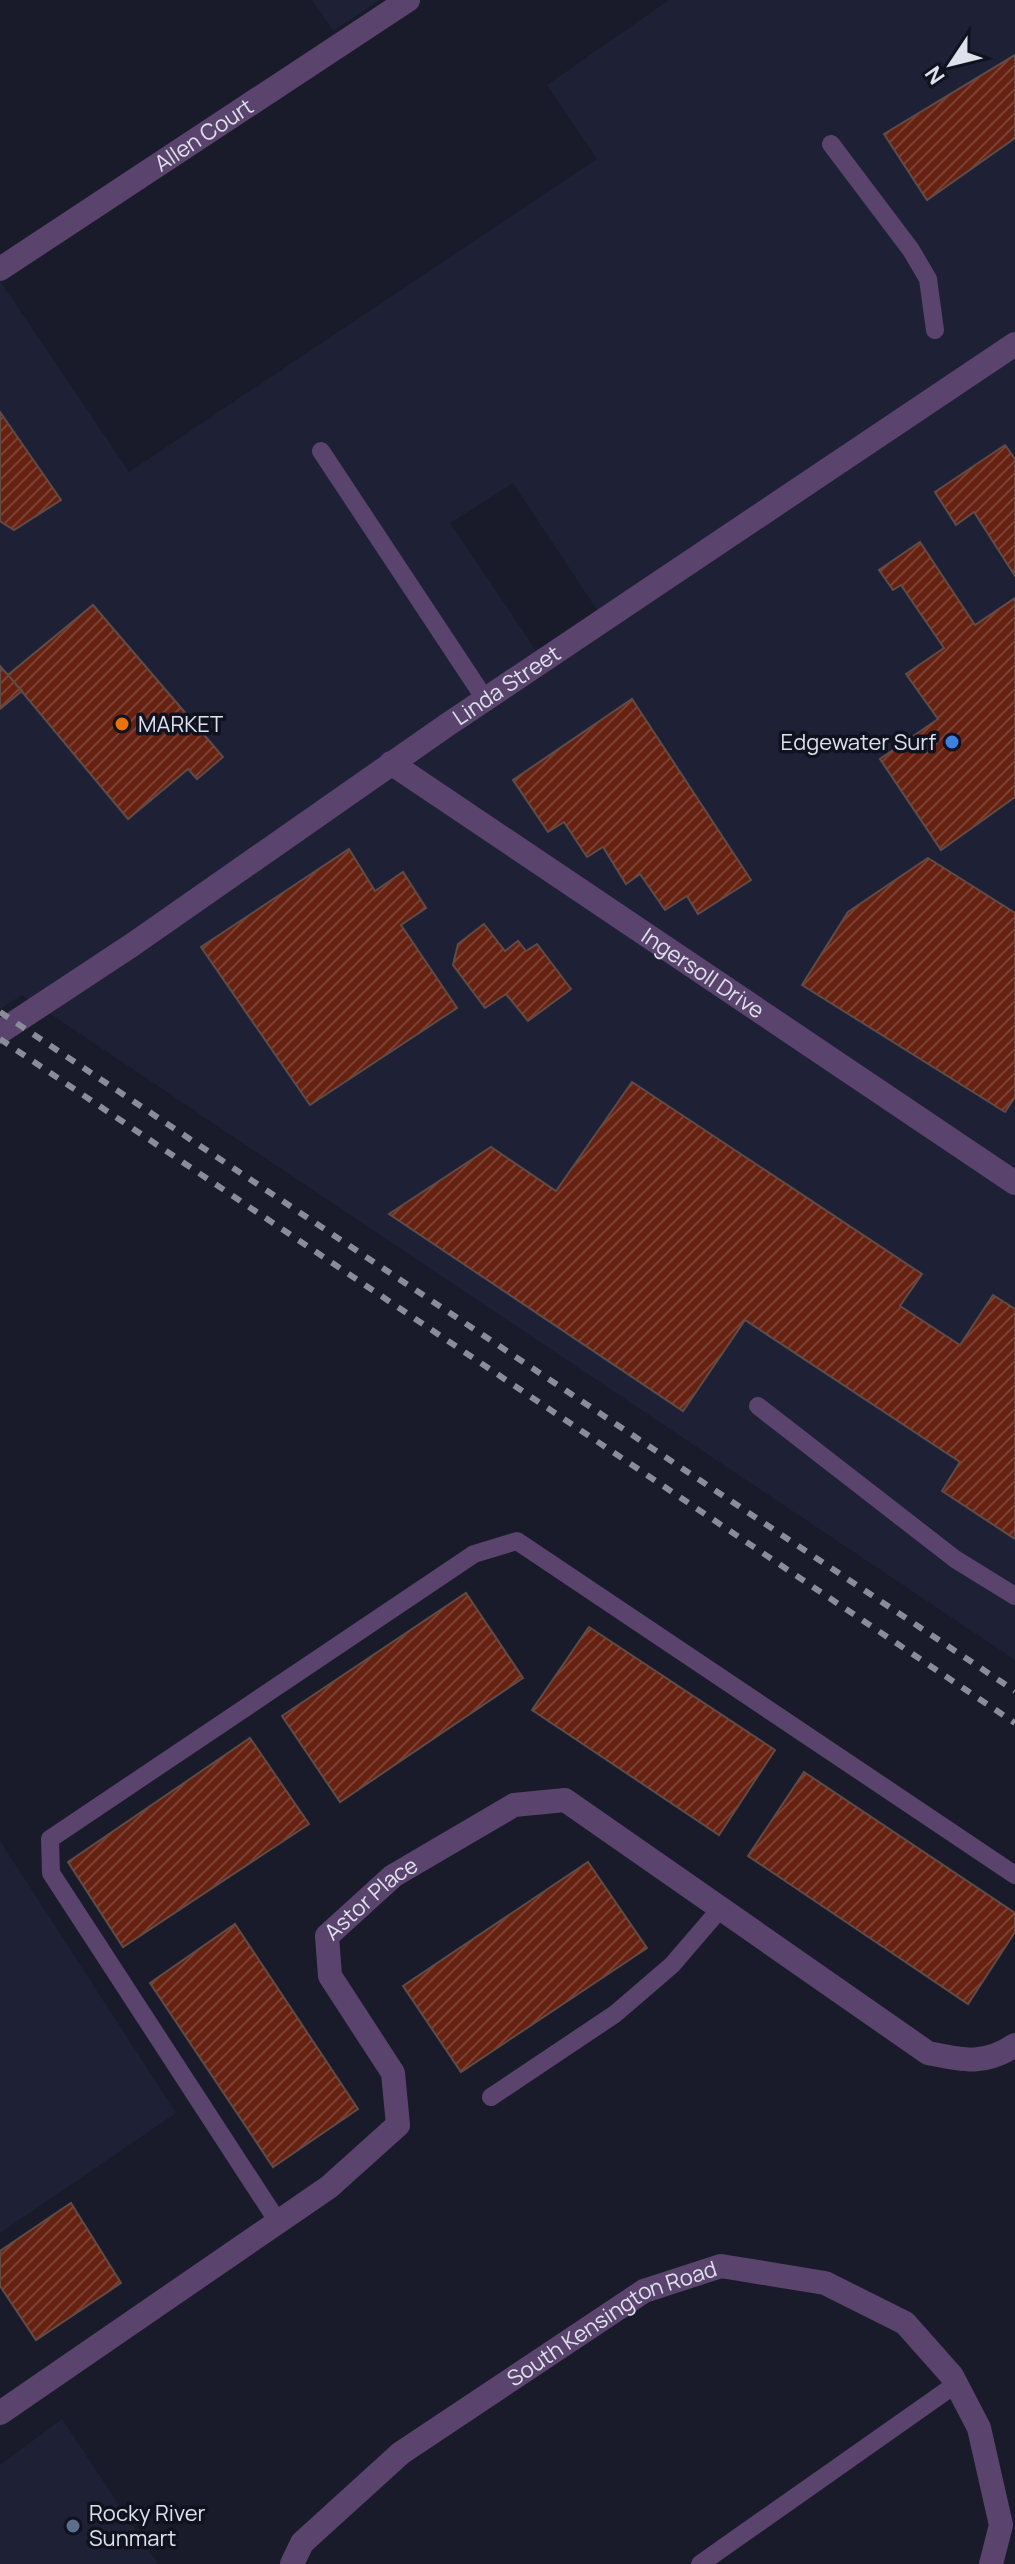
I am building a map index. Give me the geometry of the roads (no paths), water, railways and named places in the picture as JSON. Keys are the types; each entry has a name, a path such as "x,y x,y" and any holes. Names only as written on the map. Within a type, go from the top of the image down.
{"street":[{"name":"Allen Court","path":"0,269 408,0"},
{"name":"Linda Street","path":"0,1032 132,945 485,699 1015,344"},
{"name":"Ingersoll Drive","path":"391,763 1015,1183"},
{"name":"Astor Place","path":"0,2413 329,2187 398,2125 393,2073 330,1976 327,1936 393,1876 514,1805 565,1800 928,2053 970,2062 1004,2052 1015,2045"},
{"name":"South Kensington Road","path":"292,2564 302,2543 401,2453 644,2291 721,2266 825,2283 905,2323 952,2376 979,2428 1008,2524"},
{"path":"991,2564 1008,2524"}],"lane":[{"path":"831,144 911,250 928,279 935,330"},
{"path":"321,451 485,699"},
{"path":"758,1406 955,1559 1015,1596"},
{"path":"278,2222 51,1873 50,1839 474,1554 517,1541 1015,1875"},
{"path":"491,2097 615,2014 672,1965 721,1908"},
{"path":"700,2564 956,2384"}],"railway":[{"path":"0,1012 1015,1691"},
{"path":"0,1039 1015,1723"}],"place":[{"name":"MARKET","path":"122,724"},
{"name":"Edgewater Surf","path":"952,742"},
{"name":"Rocky River Sunmart","path":"73,2526"}]}
